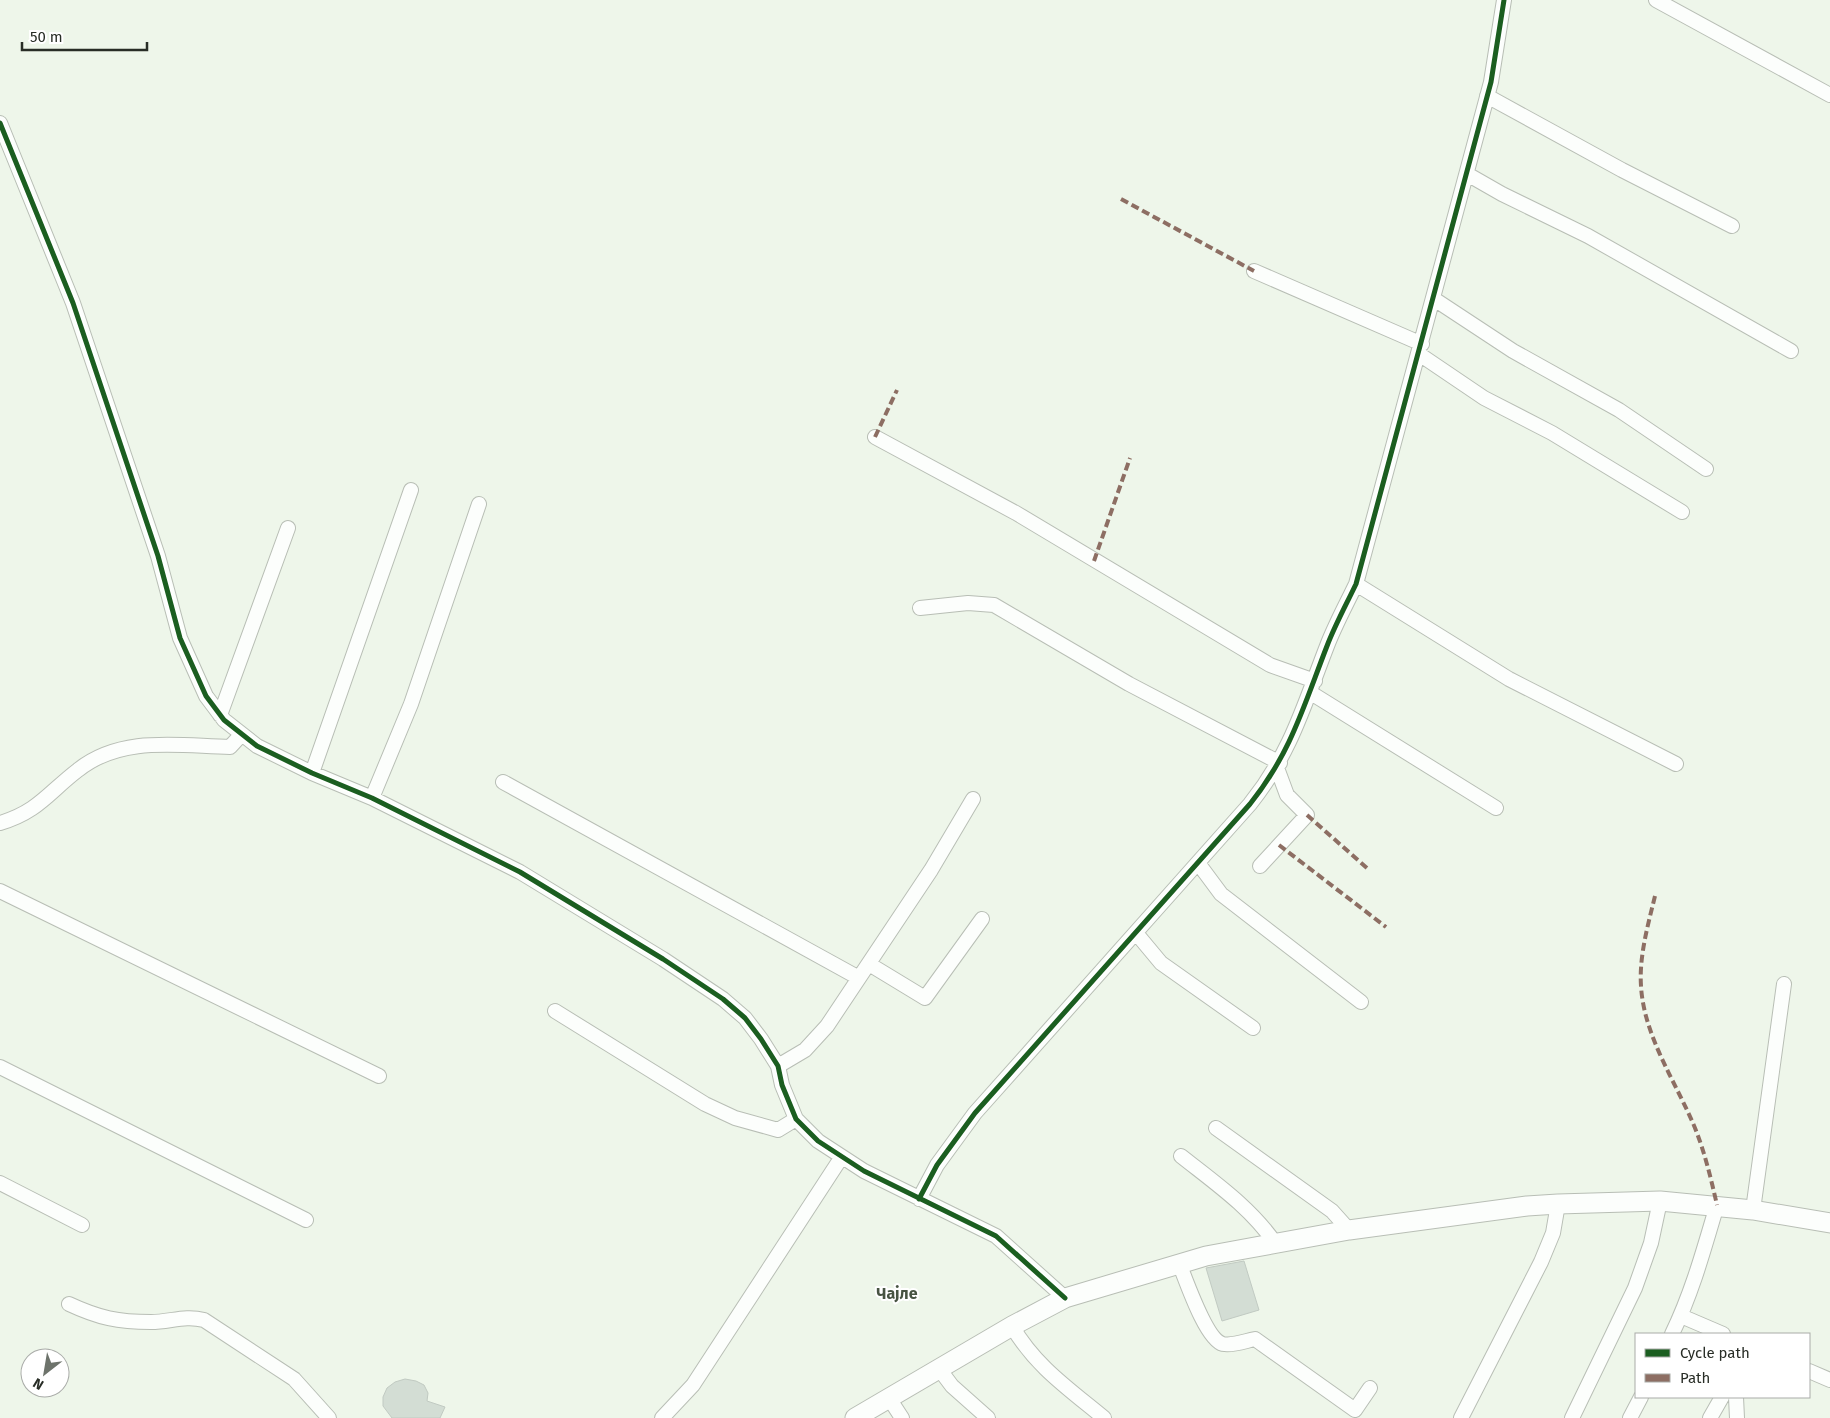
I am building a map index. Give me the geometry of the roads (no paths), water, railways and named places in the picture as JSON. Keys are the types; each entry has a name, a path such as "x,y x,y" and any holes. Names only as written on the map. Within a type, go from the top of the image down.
{"main road":[{"path":"855,1418 940,1370 1012,1326 1065,1298 1179,1263 1275,1243 1349,1230 1527,1206 1558,1204 1660,1201 1717,1205 1830,1223"}],"street":[{"path":"919,1199 937,1165 976,1113 1250,804 1278,765 1313,687 1327,645 1356,584 1421,349 1487,96 1504,0"},
{"path":"1656,0 1830,95"},
{"path":"1487,96 1622,170 1732,226"},
{"path":"0,123 73,303 158,556 180,638 206,696 220,715 241,735 257,746 312,773 372,798 520,872 663,958 723,999 745,1018 778,1066 782,1084 796,1119 841,1158 919,1199 996,1236 1065,1298"},
{"path":"1467,174 1502,194 1588,236 1791,351"},
{"path":"1254,271 1421,349 1484,398 1552,433 1682,512"},
{"path":"1434,300 1512,351 1619,410 1706,469"},
{"path":"875,438 1016,513 1270,665 1313,687 1496,808"},
{"path":"312,773 412,490"},
{"path":"372,798 411,704 479,504"},
{"path":"220,715 288,528"},
{"path":"1356,584 1509,679 1676,764"},
{"path":"920,608 968,603 994,605 1129,684 1278,765 1287,795 1307,815 1260,866"},
{"path":"0,823 26,814 78,769 116,752 150,744 230,747 241,735"},
{"path":"503,782 859,978"},
{"path":"778,1066 805,1050 817,1039 931,870 973,799"},
{"path":"1198,863 1221,894 1361,1002"},
{"path":"0,892 379,1076"},
{"path":"869,964 925,998 982,919"},
{"path":"1136,933 1161,963 1253,1028"},
{"path":"1753,1210 1784,984"},
{"path":"555,1011 718,1110 778,1130 796,1119"},
{"path":"0,1067 306,1220"},
{"path":"1216,1128 1332,1211 1349,1230"},
{"path":"1181,1156 1235,1198 1264,1227 1275,1243"},
{"path":"662,1418 693,1385 841,1158"},
{"path":"0,1183 82,1225"},
{"path":"1572,1418 1635,1288 1651,1243 1660,1201"},
{"path":"1461,1418 1541,1262 1553,1233 1558,1204"},
{"path":"1672,1333 1681,1316 1717,1205"},
{"path":"1179,1263 1208,1330 1218,1342 1224,1344 1254,1339 1355,1410 1370,1388"},
{"path":"69,1304 99,1318 111,1320 153,1322 191,1317 204,1320 294,1379 328,1418"},
{"path":"1681,1316 1721,1333"},
{"path":"1012,1326 1025,1349 1045,1369 1104,1418"},
{"path":"940,1370 952,1386 988,1418"},
{"path":"1810,1370 1830,1380"},
{"path":"889,1398 902,1418"},
{"path":"1630,1418 1640,1398"},
{"path":"1710,1418 1721,1398"},
{"path":"1736,1398 1737,1418"}],"district":[{"name":"Чајле","path":"897,1293"}]}
